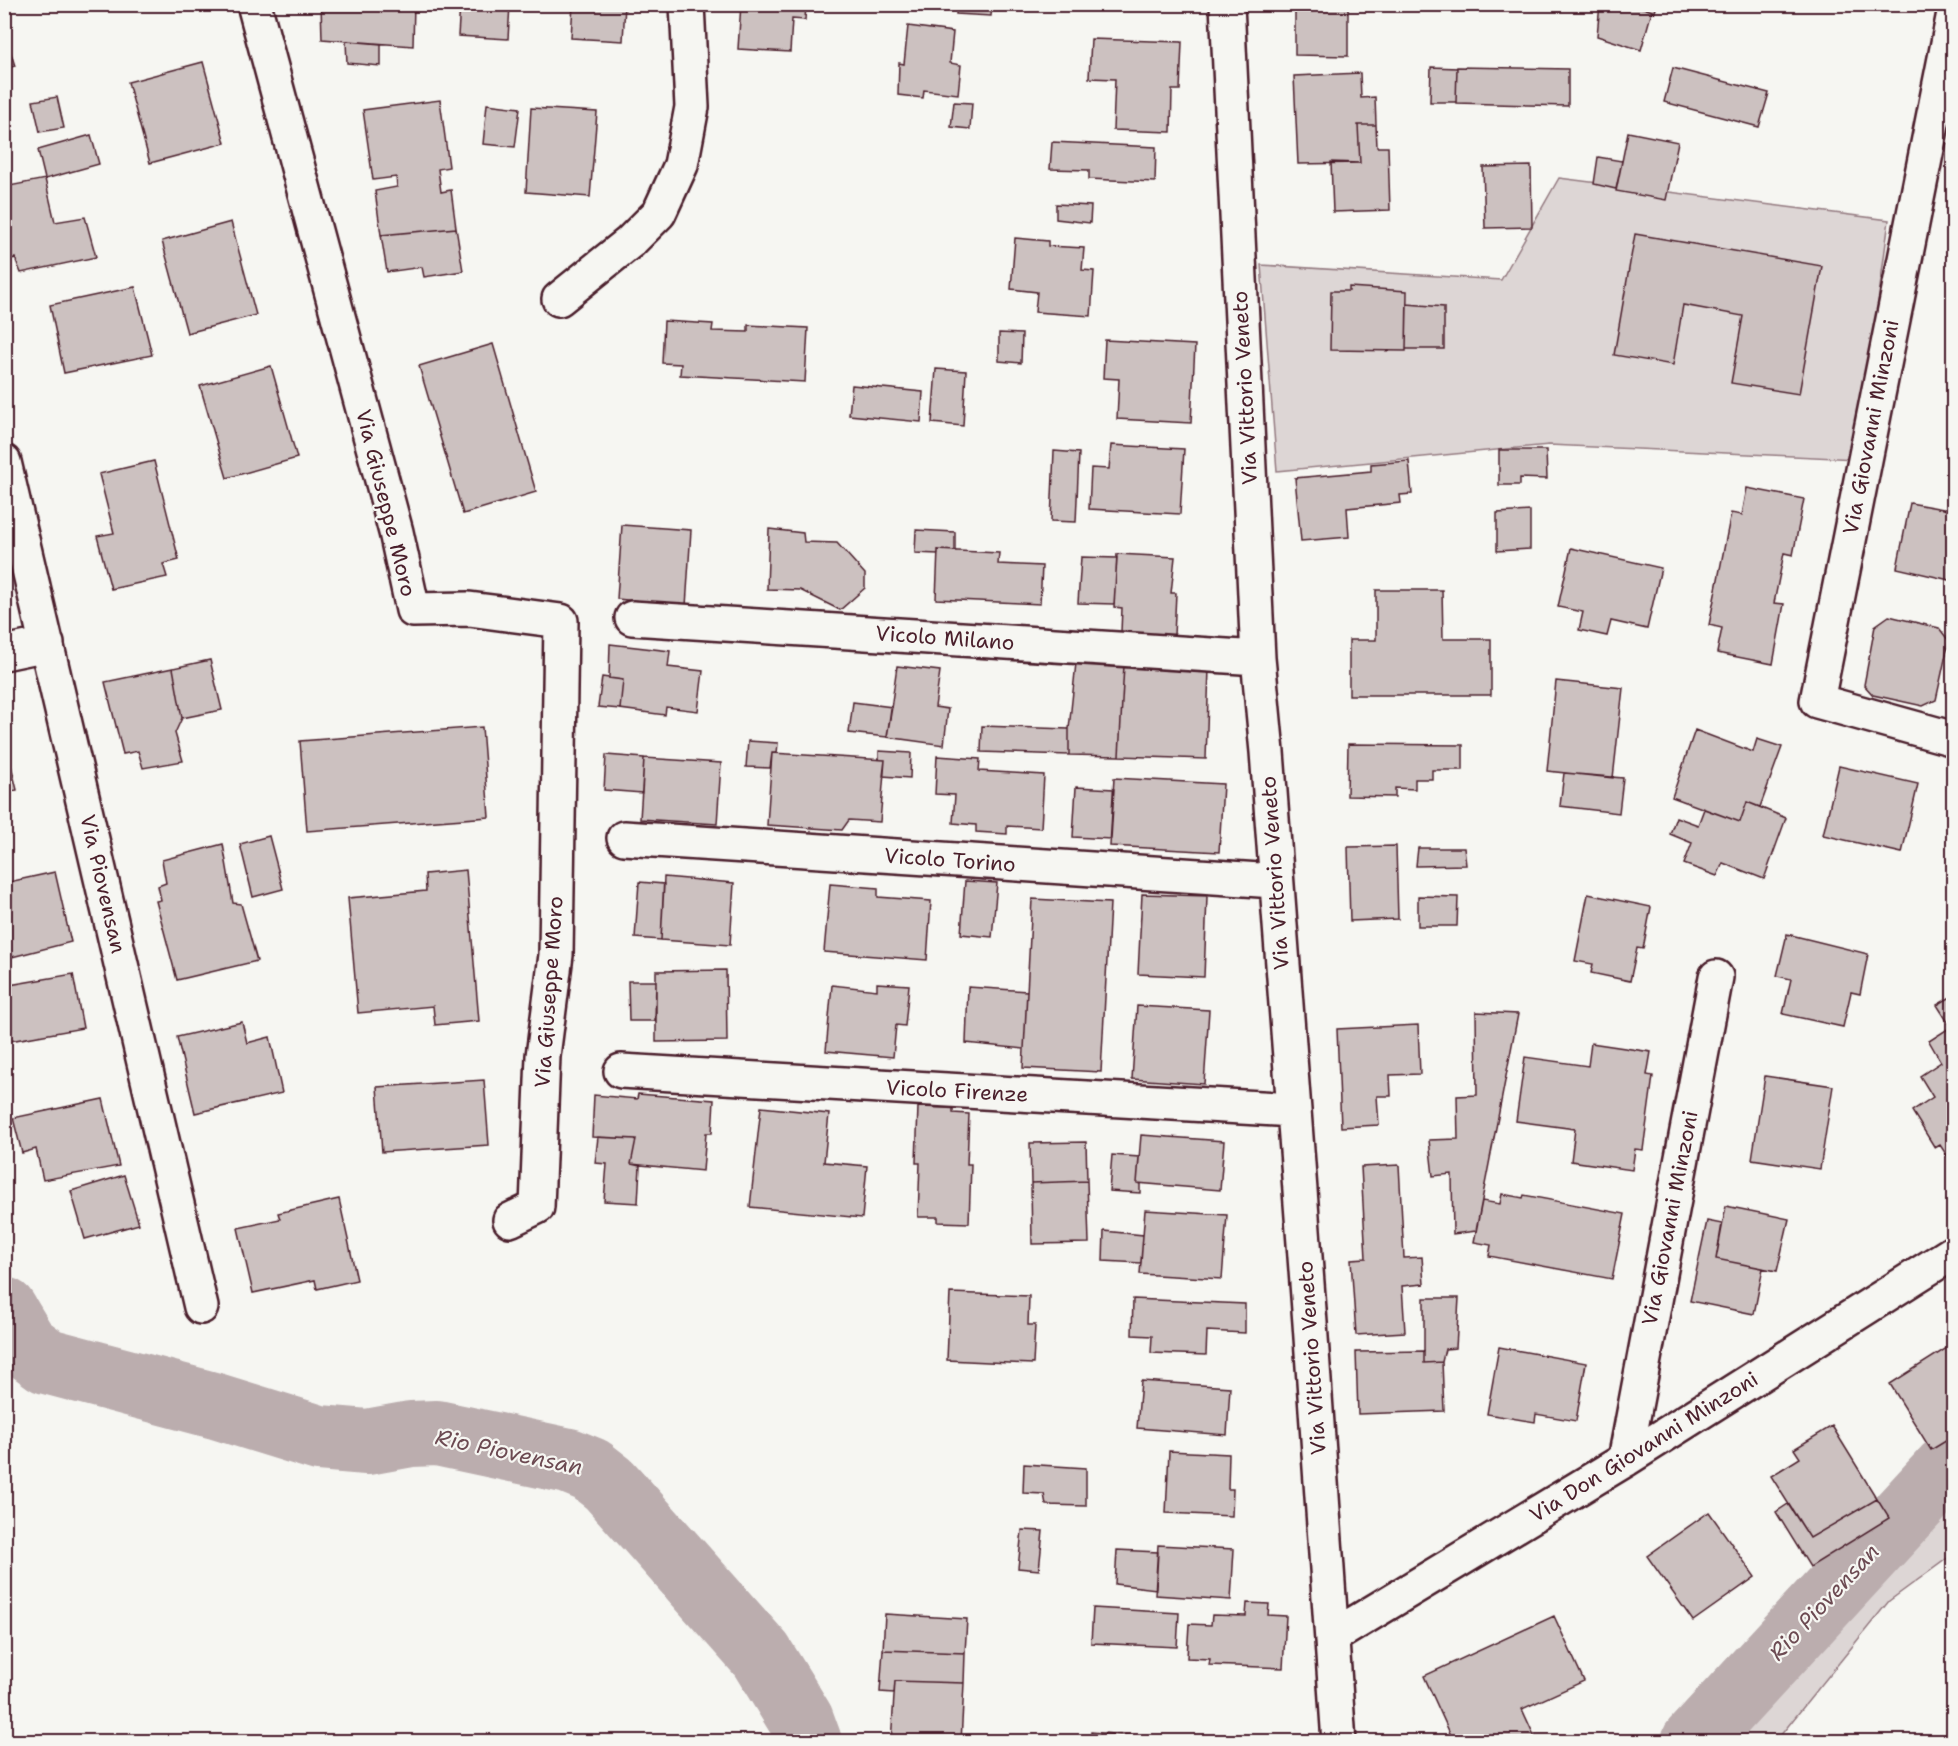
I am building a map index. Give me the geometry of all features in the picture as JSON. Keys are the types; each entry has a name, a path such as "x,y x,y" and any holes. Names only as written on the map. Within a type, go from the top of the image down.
{"street":[{"name":"Via Giuseppe Moro","path":"254,4 396,532 413,610 469,609 561,621 556,955 543,1056 537,1207 510,1220"},
{"path":"559,299 630,242 659,213 681,165 692,107 687,4"},
{"name":"Via Vittorio Veneto","path":"1227,4 1258,658 1310,1323 1339,1742"},
{"name":"Via Giovanni Minzoni","path":"1953,14 1817,702 1953,738"},
{"name":"Via Piovensan","path":"4,462 201,1307"},
{"name":"Vicolo Milano","path":"632,618 1258,658"},
{"path":"4,653 47,644"},
{"name":"Vicolo Torino","path":"624,838 1275,881"},
{"name":"Via Giovanni Minzoni","path":"1625,1460 1716,977"},
{"name":"Vicolo Firenze","path":"621,1071 1294,1110"},
{"name":"Via Don Giovanni Minzoni","path":"1332,1637 1625,1460 1953,1252"}],"shaded area":[{"path":"1559,178 1889,220 1857,459 1549,445 1277,471 1261,265 1501,280"},
{"path":"1953,1426 1953,1554 1889,1601 1776,1741 1659,1742 1916,1460"}],"building":[{"path":"321,4 414,4 413,46 322,39"},
{"path":"460,4 510,4 508,39 458,36"},
{"path":"573,4 625,4 623,41 571,38"},
{"path":"741,4 806,4 805,20 792,19 790,52 738,49"},
{"path":"957,4 992,4 991,16 956,14"},
{"path":"1105,4 1153,4 1153,9 1105,7"},
{"path":"1295,4 1348,4 1348,56 1295,55"},
{"path":"1506,4 1547,4 1547,9"},
{"path":"1600,4 1632,4 1652,11 1641,50 1597,36"},
{"path":"1632,4 1657,4 1655,12"},
{"path":"908,26 953,32 950,63 961,65 958,94 924,90 923,98 898,95 899,63 904,64"},
{"path":"4,31 15,66 4,69"},
{"path":"1091,39 1182,42 1180,90 1172,90 1171,132 1113,130 1115,79 1089,78"},
{"path":"346,41 381,44 381,66 347,63"},
{"path":"203,62 225,143 150,163 128,82"},
{"path":"1431,67 1457,68 1456,102 1430,102"},
{"path":"1457,67 1568,69 1568,106 1456,103"},
{"path":"1673,68 1769,93 1759,127 1664,102"},
{"path":"1360,73 1361,98 1375,97 1376,125 1358,125 1360,163 1298,164 1294,76"},
{"path":"57,97 64,128 40,132 33,101"},
{"path":"440,100 449,167 438,169 441,192 451,190 456,228 381,235 375,191 397,187 396,177 373,180 363,110"},
{"path":"954,102 972,103 970,129 951,127"},
{"path":"487,104 520,108 515,147 483,144"},
{"path":"531,108 597,112 590,197 526,192"},
{"path":"1358,125 1376,125 1377,147 1388,147 1390,210 1333,212 1331,162 1360,163"},
{"path":"1628,132 1678,142 1666,200 1616,191"},
{"path":"91,135 99,164 45,179 38,150"},
{"path":"1052,142 1156,147 1155,182 1089,179 1089,170 1050,169"},
{"path":"1598,157 1622,161 1616,189 1594,184"},
{"path":"1531,166 1532,227 1485,228 1483,167"},
{"path":"45,179 55,222 85,217 96,257 21,273 15,258 4,261 4,187"},
{"path":"1056,204 1091,206 1090,223 1056,219"},
{"path":"231,222 256,315 187,333 162,241"},
{"path":"456,228 463,271 424,277 422,267 387,272 381,235"},
{"path":"1635,234 1822,266 1799,394 1731,383 1743,316 1683,305 1673,365 1614,355"},
{"path":"1015,238 1048,241 1048,246 1084,248 1082,270 1094,271 1091,316 1035,312 1037,292 1011,289"},
{"path":"135,287 152,355 64,373 50,305"},
{"path":"1349,287 1407,291 1406,351 1330,350 1331,291 1349,291"},
{"path":"1407,304 1444,307 1444,349 1406,349"},
{"path":"664,321 713,324 712,331 748,332 748,325 808,328 805,382 680,375 681,364 662,363"},
{"path":"999,333 1022,334 1021,363 999,361"},
{"path":"1105,340 1195,345 1191,423 1117,419 1119,379 1103,378"},
{"path":"493,344 536,492 463,514 419,366"},
{"path":"271,366 297,458 227,478 200,386"},
{"path":"936,369 966,371 963,426 932,423"},
{"path":"1954,380 1954,409 1948,408"},
{"path":"852,385 923,392 921,422 849,415"},
{"path":"1111,445 1184,449 1180,514 1089,509 1091,468 1109,469"},
{"path":"1499,450 1546,450 1547,479 1520,478 1520,485 1499,485"},
{"path":"1054,451 1079,453 1076,522 1051,521"},
{"path":"154,461 179,560 163,564 167,577 111,589 97,536 114,533 99,474"},
{"path":"1409,461 1412,494 1400,495 1401,503 1347,508 1349,537 1301,541 1295,478 1371,471 1371,464"},
{"path":"1747,488 1804,499 1793,555 1784,553 1774,603 1784,604 1773,664 1717,653 1722,628 1709,625 1731,513 1742,515"},
{"path":"1910,503 1954,511 1954,581 1897,568"},
{"path":"1530,511 1530,549 1497,551 1497,513"},
{"path":"622,525 691,530 686,606 617,599"},
{"path":"769,529 803,533 804,542 837,543 865,574 865,588 840,610 800,590 767,589"},
{"path":"916,530 955,532 955,551 938,550 938,554 915,553"},
{"path":"1571,548 1661,568 1647,629 1611,621 1607,636 1579,630 1583,612 1558,607"},
{"path":"938,550 999,553 998,564 1042,566 1040,604 936,599"},
{"path":"1117,554 1175,557 1171,593 1176,593 1174,635 1121,632 1122,608 1114,607"},
{"path":"1081,557 1117,558 1114,604 1078,603"},
{"path":"1376,590 1442,590 1443,639 1491,639 1491,695 1349,695 1349,640 1376,640"},
{"path":"1889,616 1939,628 1949,641 1936,700 1923,706 1873,695 1864,685 1875,626"},
{"path":"610,644 670,651 668,667 703,671 698,711 666,707 665,715 620,709 623,680 609,678"},
{"path":"210,660 222,710 182,718 173,668"},
{"path":"1076,663 1124,665 1119,756 1069,755 1069,729"},
{"path":"1124,665 1209,668 1206,759 1119,756"},
{"path":"897,666 940,671 935,707 948,709 944,745 887,737"},
{"path":"173,668 182,718 175,733 183,761 143,768 138,751 123,754 105,682"},
{"path":"602,677 623,680 620,709 598,707"},
{"path":"1556,681 1623,688 1613,778 1547,771"},
{"path":"853,702 892,707 887,737 849,733"},
{"path":"982,726 1069,729 1069,755 981,752"},
{"path":"482,727 489,817 307,831 300,741"},
{"path":"1695,730 1753,752 1757,739 1782,747 1760,807 1747,802 1740,822 1672,797"},
{"path":"4,736 17,790 4,793"},
{"path":"748,741 778,743 777,753 772,753 770,768 746,767"},
{"path":"1348,744 1463,745 1463,770 1432,770 1432,779 1415,779 1415,789 1395,788 1395,797 1347,796"},
{"path":"879,751 911,753 910,778 883,776 885,760 879,760"},
{"path":"772,753 885,760 880,822 849,820 842,830 767,825"},
{"path":"606,755 644,758 642,793 604,790"},
{"path":"937,756 980,759 979,771 1044,775 1041,828 1007,826 1007,834 976,832 976,825 953,823 955,795 935,794"},
{"path":"644,758 721,763 717,824 640,819"},
{"path":"1839,766 1918,784 1902,853 1823,835"},
{"path":"1564,773 1623,778 1619,813 1560,806"},
{"path":"1114,778 1223,784 1219,852 1110,846"},
{"path":"1076,787 1114,789 1111,839 1073,837"},
{"path":"1747,802 1786,818 1764,879 1723,863 1717,876 1684,864 1692,843 1670,834 1676,817 1698,825 1704,809 1740,822"},
{"path":"269,836 283,889 253,897 240,844"},
{"path":"223,844 233,903 241,904 257,961 177,980 156,901 161,900 158,886 166,883 162,860"},
{"path":"1396,846 1398,919 1350,921 1348,847"},
{"path":"1418,848 1464,848 1466,865 1416,866"},
{"path":"466,870 479,1021 435,1025 433,1006 358,1013 348,898 426,891 425,874"},
{"path":"55,872 71,942 4,959 4,883"},
{"path":"664,877 734,883 730,945 661,940"},
{"path":"965,881 997,883 992,937 961,934"},
{"path":"639,882 664,884 661,940 635,938"},
{"path":"830,884 878,888 878,897 931,901 927,960 824,952"},
{"path":"1142,894 1207,896 1204,977 1138,974"},
{"path":"1588,894 1651,907 1643,949 1637,948 1630,981 1591,973 1593,964 1575,961"},
{"path":"1418,896 1458,897 1457,926 1418,926"},
{"path":"1032,899 1110,903 1101,1072 1023,1068"},
{"path":"1787,934 1868,954 1860,994 1851,992 1843,1027 1783,1014 1791,979 1777,976"},
{"path":"726,970 727,1041 656,1042 656,971"},
{"path":"73,974 83,1028 4,1042 4,986"},
{"path":"628,981 656,981 655,1021 629,1021"},
{"path":"877,983 909,985 905,1026 896,1025 893,1057 826,1051 832,985 877,990"},
{"path":"968,987 1027,991 1024,1049 966,1043"},
{"path":"1954,995 1954,1166 1940,1145 1935,1148 1912,1111 1933,1097 1920,1076 1941,1062 1929,1041 1951,1027 1937,1005"},
{"path":"1137,1006 1209,1010 1204,1084 1132,1079"},
{"path":"1476,1012 1518,1014 1476,1231 1453,1234 1452,1174 1433,1176 1429,1140 1458,1139 1457,1096 1477,1095"},
{"path":"242,1022 247,1043 270,1037 282,1093 195,1113 177,1037"},
{"path":"1418,1025 1420,1074 1390,1075 1391,1096 1377,1096 1379,1125 1341,1127 1337,1029"},
{"path":"1591,1043 1651,1052 1647,1075 1653,1076 1643,1150 1635,1149 1632,1170 1571,1161 1575,1129 1516,1121 1525,1057 1588,1066"},
{"path":"1765,1076 1833,1086 1820,1169 1752,1159"},
{"path":"484,1080 489,1145 382,1152 377,1087"},
{"path":"638,1094 714,1100 712,1133 706,1133 703,1171 631,1164 636,1139 592,1137 594,1095 637,1099"},
{"path":"103,1099 119,1166 43,1180 36,1149 22,1153 13,1118"},
{"path":"761,1107 829,1114 824,1162 867,1166 862,1218 750,1207"},
{"path":"918,1107 953,1108 953,1113 969,1114 967,1164 971,1164 969,1223 938,1222 938,1217 918,1217 920,1163 916,1163"},
{"path":"1141,1135 1224,1141 1220,1190 1137,1183"},
{"path":"598,1137 636,1139 631,1164 640,1166 638,1203 604,1201 607,1164 595,1163"},
{"path":"1086,1142 1087,1181 1031,1183 1030,1143"},
{"path":"1112,1155 1139,1157 1137,1183 1140,1184 1140,1193 1109,1191"},
{"path":"1399,1165 1404,1258 1422,1257 1424,1284 1402,1286 1405,1332 1356,1335 1351,1259 1366,1258 1361,1167"},
{"path":"124,1175 139,1224 85,1239 71,1191"},
{"path":"1087,1181 1089,1243 1032,1244 1031,1183"},
{"path":"1502,1194 1523,1198 1524,1195 1625,1214 1612,1279 1489,1256 1491,1245 1474,1242 1482,1201 1500,1204"},
{"path":"339,1199 357,1280 317,1289 315,1280 253,1293 238,1228 280,1219 278,1213"},
{"path":"1726,1206 1789,1219 1777,1271 1716,1259"},
{"path":"1145,1210 1227,1215 1222,1279 1140,1274"},
{"path":"1707,1221 1722,1224 1716,1259 1763,1268 1754,1314 1690,1301"},
{"path":"1104,1231 1143,1235 1141,1263 1103,1261"},
{"path":"950,1293 1029,1296 1028,1325 1035,1325 1033,1364 947,1360"},
{"path":"1424,1298 1459,1298 1456,1348 1445,1349 1442,1362 1424,1363"},
{"path":"1133,1299 1245,1304 1245,1333 1207,1331 1206,1355 1151,1353 1152,1336 1132,1335"},
{"path":"1953,1344 1954,1436 1931,1450 1890,1384"},
{"path":"1499,1347 1586,1363 1576,1421 1536,1414 1535,1422 1487,1414"},
{"path":"1424,1351 1424,1363 1442,1362 1444,1411 1358,1414 1356,1352"},
{"path":"1141,1381 1230,1387 1227,1435 1137,1428"},
{"path":"1832,1426 1877,1499 1810,1538 1771,1476 1800,1458 1794,1449"},
{"path":"1169,1451 1229,1454 1228,1489 1233,1489 1232,1516 1166,1513"},
{"path":"1024,1464 1086,1468 1086,1506 1046,1505 1044,1494 1023,1493"},
{"path":"1877,1499 1889,1518 1810,1567 1776,1512 1788,1504 1810,1538"},
{"path":"1709,1512 1755,1577 1693,1621 1647,1556"},
{"path":"1022,1530 1043,1531 1039,1570 1018,1568"},
{"path":"1158,1545 1234,1549 1231,1600 1155,1595"},
{"path":"1117,1550 1158,1552 1156,1589 1115,1584"},
{"path":"1247,1603 1269,1604 1268,1615 1286,1616 1283,1668 1209,1665 1210,1659 1187,1658 1189,1624 1211,1625 1212,1615 1246,1616"},
{"path":"1093,1608 1179,1613 1177,1647 1091,1643"},
{"path":"885,1614 967,1619 965,1653 883,1650"},
{"path":"1554,1616 1584,1681 1522,1709 1537,1742 1454,1742 1424,1676"},
{"path":"883,1650 965,1653 964,1683 895,1681 894,1693 880,1692"},
{"path":"895,1681 964,1683 961,1742 891,1742"},
{"path":"1091,1732 1181,1740 1181,1742 1091,1742"}],"waterway":[{"name":"Rio Piovensan","path":"4,1310 25,1345 47,1361 216,1406 319,1438 367,1442 411,1434 437,1433 569,1461 591,1470 609,1484 761,1655 801,1720 809,1742"},
{"name":"Rio Piovensan","path":"1694,1742 1954,1463"}]}
